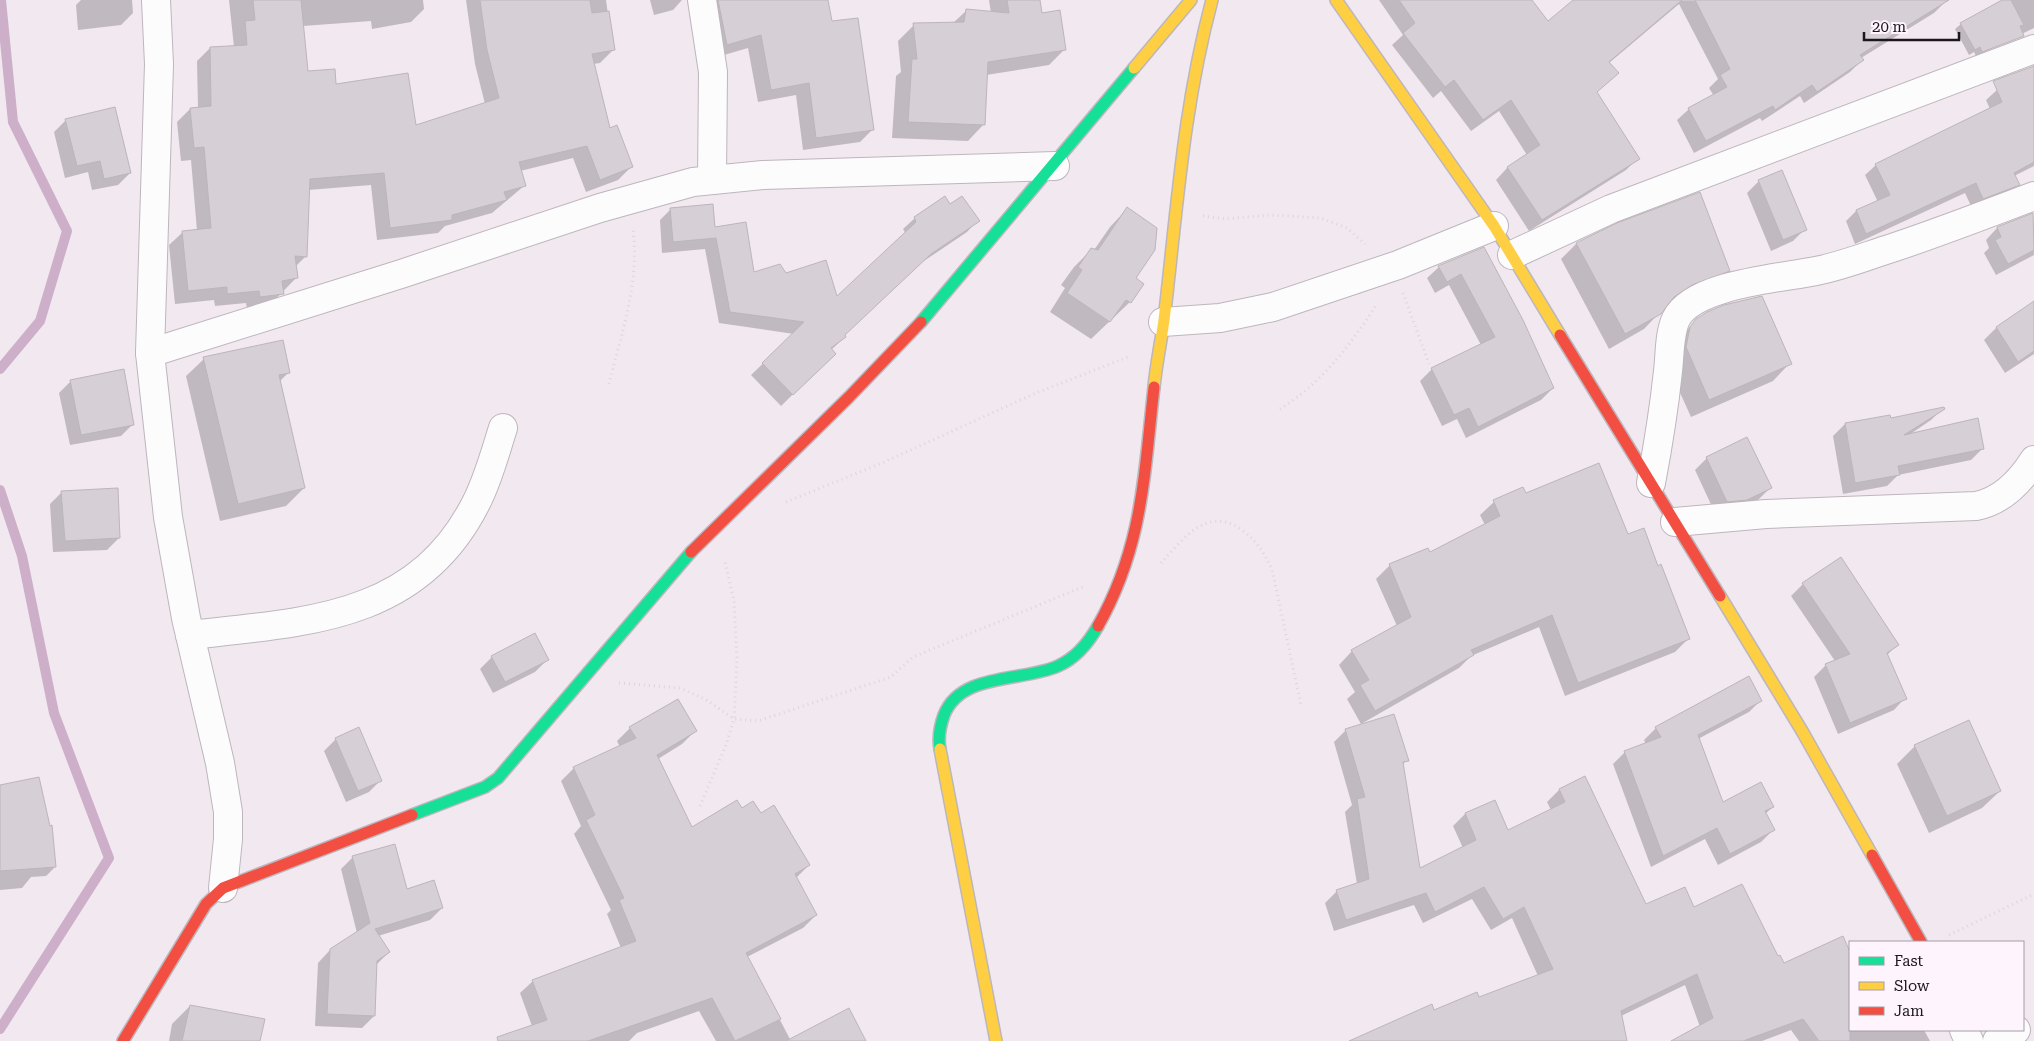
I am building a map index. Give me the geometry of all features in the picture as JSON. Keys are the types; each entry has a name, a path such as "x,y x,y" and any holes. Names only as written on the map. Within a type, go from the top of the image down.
{"street":[{"path":"156,0 159,64 150,353 168,517 190,635 220,763 228,812 228,839 223,888"},
{"path":"702,0 713,72 712,180"},
{"path":"123,1041 206,904 223,888 485,787 498,778 682,562 849,397 939,303 1055,166 1191,0"},
{"path":"996,1041 939,745 938,730 941,716 954,697 980,684 1062,665 1083,650 1097,631 1137,538 1144,502 1154,385 1162,333 1174,206 1189,93 1200,40 1212,0"},
{"path":"1336,0 1392,83 1494,226 1802,731 1920,941"},
{"path":"1512,255 1611,209 2034,49"},
{"path":"150,353 401,274 629,199 693,182 763,176 1055,166"},
{"path":"1651,483 1663,417 1672,336 1677,317 1682,311 1710,294 1732,286 1817,271 1857,260 1943,231 2034,196"},
{"path":"1162,333 1273,307 1393,269 1494,226"},
{"path":"190,635 290,624 365,605 392,594 437,560 454,540 476,503 503,428"},
{"path":"1675,522 1766,514 1988,504 2012,487 2034,460"},
{"path":"1997,1041 2014,1031"}],"path":[{"path":"609,384 630,299 636,248 629,199"},
{"path":"1174,206 1209,218 1270,214 1321,218 1347,228 1393,269 1429,364"},
{"path":"1280,410 1298,398 1344,352 1387,290 1393,269"},
{"path":"781,504 807,496 1036,393 1162,333"},
{"path":"1159,565 1191,532 1203,524 1219,519 1234,524 1252,537 1263,550 1272,569 1301,705"},
{"path":"700,806 726,745 734,719 737,659 734,601 715,528"},
{"path":"584,679 680,688 706,699 734,719 758,722 891,678 913,657 1067,592 1107,581 1119,583"},
{"path":"1944,938 2034,894"}],"building":[{"path":"253,0 301,0 308,71 335,69 336,84 408,73 416,125 499,98 487,50 480,0 590,0 592,13 609,11 615,50 592,54 610,128 617,125 633,167 600,180 587,146 519,162 526,186 504,192 507,200 452,215 452,220 390,228 384,173 310,179 307,257 295,256 298,278 282,281 284,294 260,297 259,291 227,294 227,287 188,291 182,231 211,228 204,147 194,148 190,108 211,106 210,47 247,45 245,21 255,20"},
{"path":"718,0 828,0 832,21 858,18 874,130 816,138 809,83 771,90 761,35 727,45"},
{"path":"1007,0 1040,0 1042,13 1060,10 1066,50 988,62 985,125 908,122 912,59 917,59 913,23 964,22 966,9 1009,13"},
{"path":"1399,0 1532,0 1548,21 1573,0 1682,0 1609,62 1619,73 1597,92 1640,159 1542,220 1507,167 1540,145 1511,100 1483,120 1454,80 1445,87 1403,33 1415,23"},
{"path":"1695,0 1949,0 1860,55 1864,60 1817,92 1812,85 1775,110 1773,106 1706,141 1688,108 1727,87 1720,75 1730,69"},
{"path":"2002,0 2011,0 2024,25 2020,26 2024,36 1982,52 1980,47 1975,50 1960,23"},
{"path":"2034,66 2034,162 2014,173 2020,185 1983,199 1976,183 1866,234 1856,210 1890,195 1875,164 2002,102 1993,81"},
{"path":"115,107 131,173 104,179 100,161 77,166 65,119"},
{"path":"1782,170 1807,230 1783,240 1758,180"},
{"path":"1700,192 1730,271 1692,285 1674,297 1661,314 1625,334 1576,243 1617,223"},
{"path":"945,196 950,204 962,196 980,221 931,254 845,335 846,337 831,348 836,354 793,395 762,363 804,322 730,312 716,238 673,242 670,208 713,204 715,227 746,222 754,272 780,264 786,273 826,260 837,296 916,222 914,217"},
{"path":"1127,207 1157,228 1155,250 1136,278 1144,284 1131,303 1126,300 1110,322 1067,293 1082,270 1078,267 1091,248 1098,250"},
{"path":"2033,213 2034,250 2008,264 1995,240 2001,237 1997,227"},
{"path":"1484,247 1523,320 1554,388 1478,427 1469,408 1454,415 1431,368 1495,337 1461,274 1447,282 1438,266"},
{"path":"1762,296 1792,364 1709,400 1686,347 1690,327 1696,319 1707,312 1724,305"},
{"path":"2034,301 2034,351 2018,362 1996,327"},
{"path":"283,340 290,373 279,375 305,488 238,504 203,357"},
{"path":"124,369 134,425 81,435 70,380"},
{"path":"1944,407 1945,409 1904,435 1978,418 1984,449 1898,466 1900,475 1855,483 1845,423 1890,415 1891,418"},
{"path":"1747,437 1772,488 1747,500 1727,502 1706,457"},
{"path":"1599,463 1628,534 1644,528 1658,566 1661,564 1690,639 1578,683 1552,615 1471,650 1474,655 1375,711 1360,685 1369,680 1351,650 1411,617 1389,564 1428,548 1430,552 1500,516 1493,500 1523,487 1526,493"},
{"path":"118,488 120,538 65,541 61,491"},
{"path":"1841,557 1899,645 1887,653 1907,699 1850,723 1825,664 1850,654 1802,583"},
{"path":"535,633 549,660 505,682 491,656"},
{"path":"1749,676 1762,701 1698,735 1723,802 1761,782 1774,807 1765,811 1775,830 1730,854 1717,828 1663,856 1624,751 1661,737 1655,727"},
{"path":"678,699 697,731 657,755 692,827 737,800 742,808 753,801 761,813 774,805 810,865 795,874 817,915 746,953 781,1019 735,1041 712,998 588,1041 498,1041 497,1037 547,1020 532,980 636,941 619,900 624,898 586,820 595,815 573,767 636,738 629,727"},
{"path":"1394,714 1409,761 1403,762 1420,868 1476,840 1465,813 1495,800 1508,830 1565,802 1559,789 1585,776 1646,904 1685,887 1694,907 1742,884 1778,956 1780,955 1784,963 1843,936 1849,950 1850,1041 1819,1041 1803,1019 1743,1041 1671,1041 1713,1018 1697,974 1621,1011 1627,1041 1349,1041 1432,1004 1434,1010 1477,992 1479,997 1553,969 1524,907 1503,919 1484,887 1435,912 1426,893 1346,920 1336,890 1369,879 1357,799 1365,797 1345,729"},
{"path":"1969,720 2001,791 1947,816 1914,745"},
{"path":"359,727 382,781 358,791 335,738"},
{"path":"39,777 50,826 52,825 56,867 0,871 0,785"},
{"path":"395,844 407,889 434,880 443,908 375,929 390,952 377,961 375,1016 327,1014 330,949 370,923 352,856"},
{"path":"190,1005 265,1019 260,1041 182,1041"},
{"path":"849,1008 866,1041 786,1041"}],"waterway":[{"path":"0,369 40,321 67,231 13,122 1,0"},
{"path":"0,490 22,556 54,713 109,858 0,1029"}],"traffic: fast":[{"path":"921,322 1134,68"},
{"path":"412,815 485,787 498,778 691,552"},
{"path":"940,749 941,723 944,715 952,701 964,691 994,680 1044,671 1065,663 1081,649 1098,626"}],"traffic: slow":[{"path":"1134,68 1191,0"},
{"path":"1154,387 1164,320 1187,120 1202,40 1212,0"},
{"path":"1336,0 1494,226 1560,335"},
{"path":"1720,596 1802,731 1872,855"},
{"path":"940,749 996,1041"}],"traffic: jam":[{"path":"691,552 849,397 921,322"},
{"path":"1560,335 1720,596"},
{"path":"1098,626 1113,596 1133,538 1144,480 1154,387"},
{"path":"123,1041 206,904 223,888 412,815"},
{"path":"1872,855 1920,941"}]}
